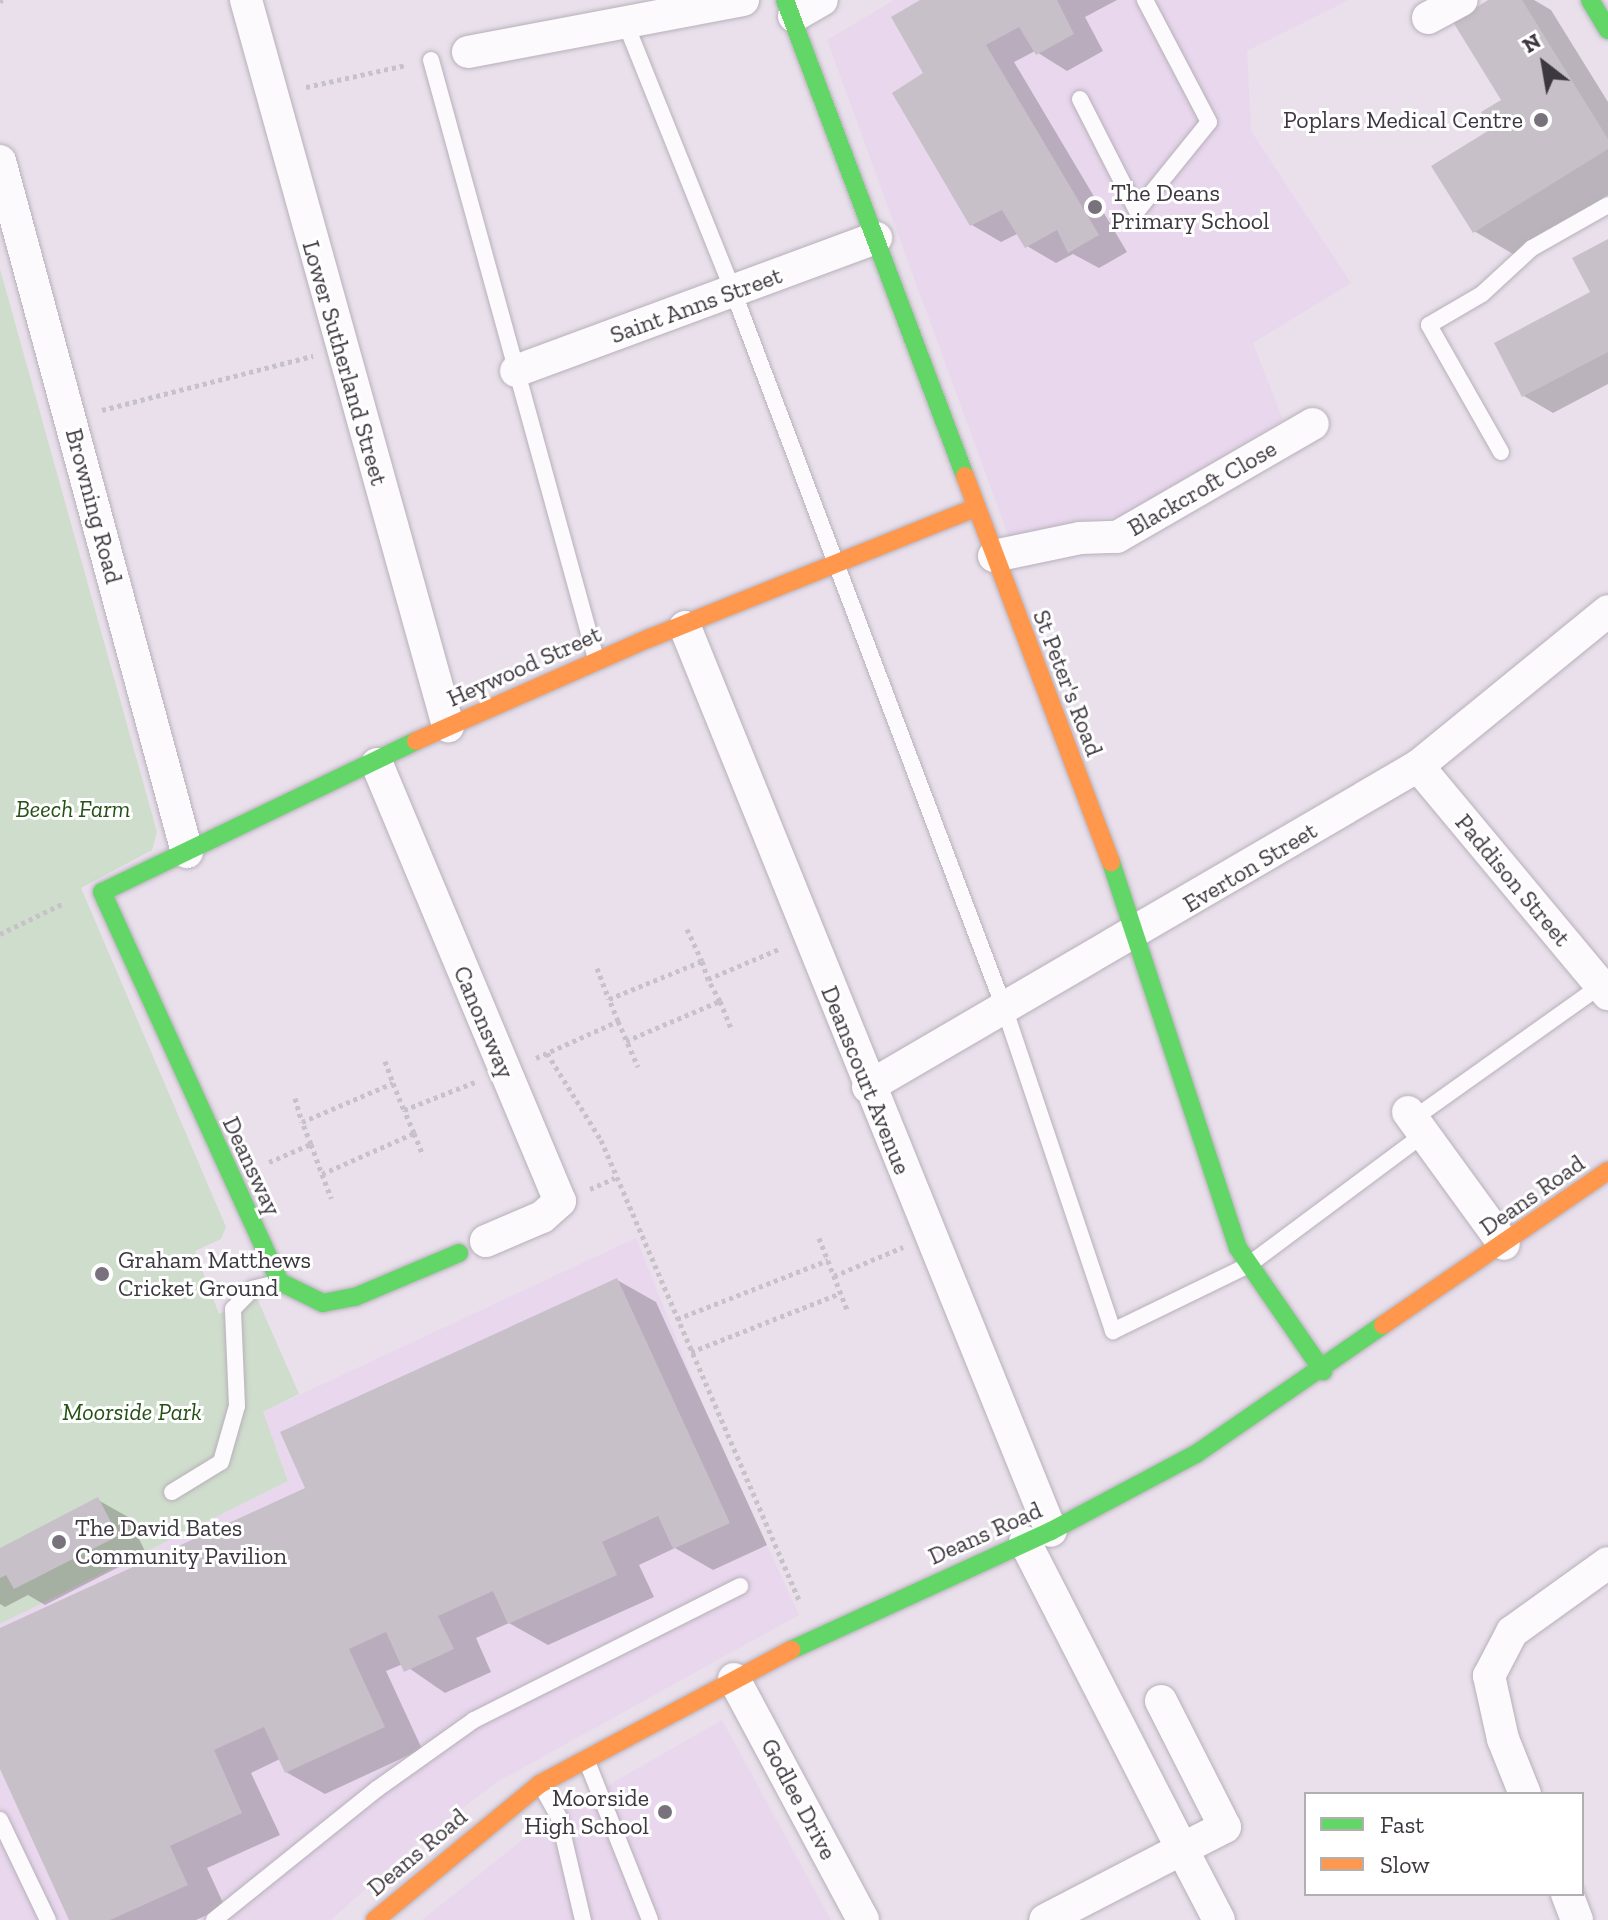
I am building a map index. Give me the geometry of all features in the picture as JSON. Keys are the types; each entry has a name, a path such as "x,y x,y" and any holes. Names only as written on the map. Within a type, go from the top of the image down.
{"street":[{"name":"Lower Sutherland Street","path":"246,0 448,726"},
{"path":"468,52 743,0"},
{"path":"1428,18 1462,0"},
{"path":"1590,0 1608,30"},
{"name":"St Peter's Road","path":"800,5 876,238 975,508 1138,934 1247,1266 1323,1371"},
{"name":"Browning Road","path":"0,161 187,852"},
{"name":"Saint Anns Street","path":"516,371 876,238"},
{"name":"Blackcroft Close","path":"994,556 1080,538 1117,537 1313,424"},
{"name":"Heywood Street","path":"102,892 377,764 448,726 650,638 685,627 975,508"},
{"name":"Everton Street","path":"868,1087 1138,934 1418,766 1606,616"},
{"name":"Deanscourt Avenue","path":"685,627 930,1237 1038,1536 1134,1756 1219,1920"},
{"name":"Canonsway","path":"377,764 560,1201 542,1217 473,1247"},
{"name":"Paddison Street","path":"1418,766 1606,986"},
{"name":"Deansway","path":"102,892 280,1282"},
{"path":"1415,1122 1504,1244"},
{"name":"Deans Road","path":"375,1920 540,1784 816,1636 1038,1536 1196,1454 1323,1371 1608,1171"},
{"path":"280,1282 323,1303 355,1297 473,1247"},
{"path":"1524,1792 1503,1739 1489,1676 1512,1632 1608,1563"},
{"name":"Godlee Drive","path":"734,1679 863,1920"},
{"path":"1045,1920 1225,1827 1161,1701"},
{"path":"1134,1756 1178,1735"},
{"path":"1568,1896 1577,1920"}],"lane":[{"path":"1080,99 1137,211 1209,122 1145,0"},
{"path":"625,22 733,291 1005,1010 1113,1331 1247,1266 1415,1122 1606,986"},
{"path":"431,60 597,661"},
{"path":"1501,452 1429,325 1482,294 1532,248 1608,205"},
{"path":"172,1492 221,1462 237,1406 233,1309 252,1289 280,1282"},
{"path":"214,1920 377,1789 474,1720 740,1586"},
{"path":"586,1758 650,1920"},
{"path":"540,1784 559,1818 583,1920"},
{"path":"0,1820 48,1920"}],"path":[{"path":"270,95 431,60"},
{"path":"70,418 341,349"},
{"path":"0,934 79,895 102,892"},
{"path":"687,929 732,1031"},
{"path":"708,979 808,937"},
{"path":"609,999 702,961"},
{"path":"597,968 638,1067"},
{"path":"626,1041 720,1001"},
{"path":"404,1110 505,1071 618,1021"},
{"path":"547,1053 601,1140 816,1636"},
{"path":"385,1061 423,1155"},
{"path":"302,1122 393,1083"},
{"path":"295,1098 331,1198"},
{"path":"322,1174 414,1133"},
{"path":"232,1179 311,1144"},
{"path":"834,1276 930,1237"},
{"path":"819,1238 848,1312"},
{"path":"677,1319 828,1260"},
{"path":"691,1352 841,1293"}],"shaded area":[{"name":"The Deans Primary School","path":"894,0 1349,0 1247,51 1251,131 1351,283 1253,343 1283,420 1124,516 1072,521 1010,540 827,40"},
{"path":"636,1238 707,1415 799,1615 497,1782 418,1842 331,1920 0,1920 0,1624 288,1481 263,1412"},
{"name":"Moorside High School","path":"722,1720 831,1920 422,1920 546,1821"}],"green space":[{"name":"Moorside Park","path":"0,269 157,832 152,850 81,888 226,1227 221,1239 195,1251 219,1314 257,1298 299,1394 263,1412 288,1481 0,1624"}],"building":[{"path":"920,0 1057,0 1074,34 1036,55 1019,27 986,45 1099,235 1068,253 1057,230 1025,248 1002,210 970,226 892,93 923,73 891,17"},
{"name":"Poplars Medical Centre","path":"1488,0 1522,0 1608,139 1608,149 1473,233 1431,166 1491,129 1481,112 1501,100 1453,22"},
{"path":"1608,239 1608,352 1522,397 1494,343 1590,292 1572,258"},
{"path":"617,1278 730,1523 673,1549 658,1516 602,1542 617,1575 508,1624 493,1591 438,1616 454,1649 404,1672 386,1632 349,1649 385,1727 285,1773 264,1727 214,1750 242,1813 170,1846 188,1885 110,1920 69,1920 0,1769 0,1628 305,1488 280,1432"},
{"name":"The David Bates Community Pavilion","path":"98,1497 118,1536 14,1589 6,1575 0,1578 0,1548"}],"traffic: fast":[{"path":"785,0 965,476"},
{"path":"1590,0 1608,30"},
{"path":"416,741 102,892 280,1282 323,1303 355,1297 459,1253"},
{"path":"1111,862 1238,1248 1323,1371"},
{"path":"791,1650 1051,1531 1196,1454 1383,1325"}],"traffic: slow":[{"path":"965,476 1111,862"},
{"path":"416,741 650,638 975,508"},
{"path":"1383,1325 1608,1171"},
{"path":"375,1920 540,1784 791,1650"}],"place":[{"name":"Poplars Medical Centre","path":"1541,120"},
{"name":"The Deans Primary School","path":"1095,207"},
{"name":"Graham Matthews Cricket Ground","path":"102,1274"},
{"name":"The David Bates Community Pavilion","path":"59,1542"},
{"name":"Moorside High School","path":"665,1812"}],"park label":[{"name":"Beech Farm","path":"73,809"}]}
